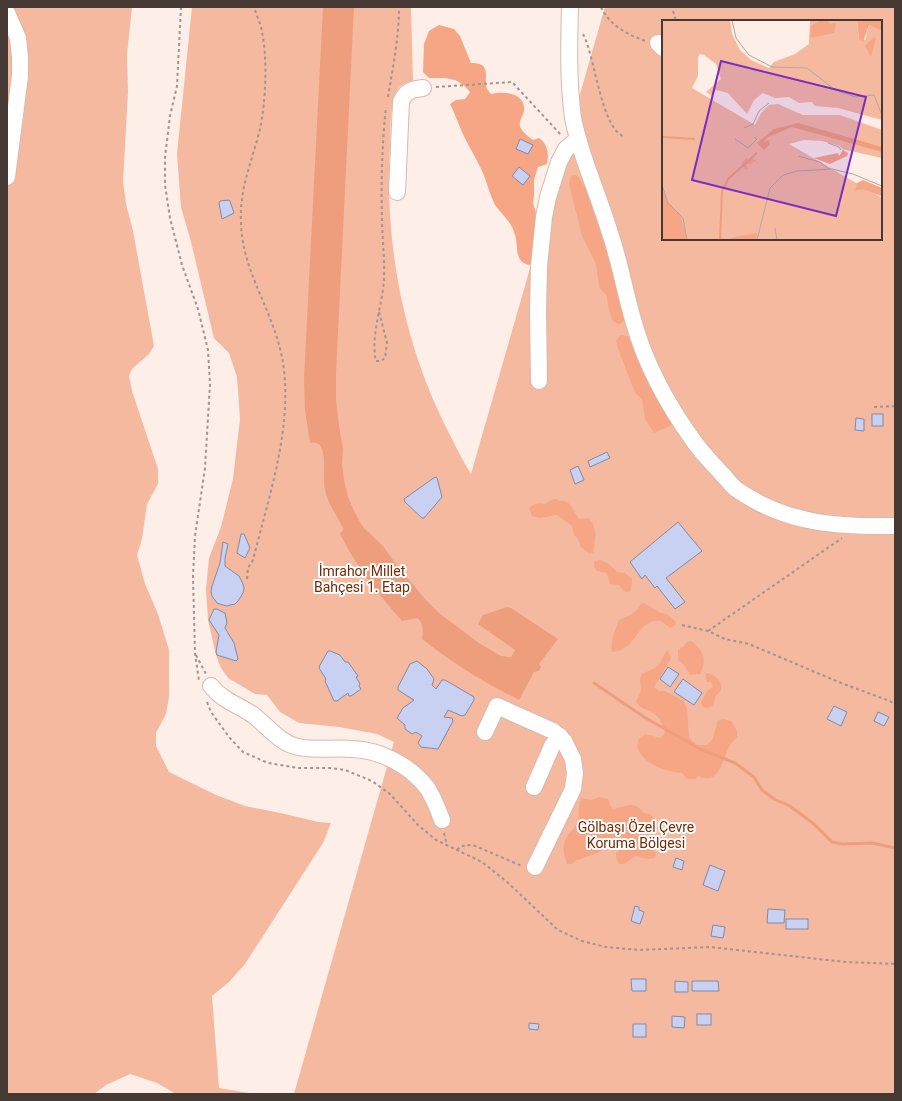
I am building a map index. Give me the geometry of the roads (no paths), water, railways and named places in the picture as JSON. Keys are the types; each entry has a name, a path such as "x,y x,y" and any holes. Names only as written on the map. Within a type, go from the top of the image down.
{"street":[{"path":"570,12 570,87 574,142 611,234 634,324 648,362 682,425 703,453 735,488 757,502 782,514 818,523 854,526 895,526"},
{"path":"7,13 18,38 20,76 7,177"},
{"path":"397,192 401,102 403,97 410,90 423,88"},
{"path":"539,381 539,266 544,217 559,162 566,149 574,142"},
{"path":"205,689 248,712 289,744 297,747 312,748 352,748 369,751 397,762 415,775 425,786 434,800 442,820"},
{"path":"485,732 497,706 553,731 560,736 567,745 573,759 575,783 535,867"},
{"path":"534,787 552,746 560,736"}],"waterway":[{"path":"594,683 644,717 700,749 735,763 754,777 762,790 774,799 790,806 814,824 832,842 842,844 872,843 895,848"}],"park label":[{"name":"İmrahor Millet Bahçesi 1. Etap","path":"362,580"},
{"name":"Gölbaşı Özel Çevre Koruma Bölgesi","path":"636,836"}]}
